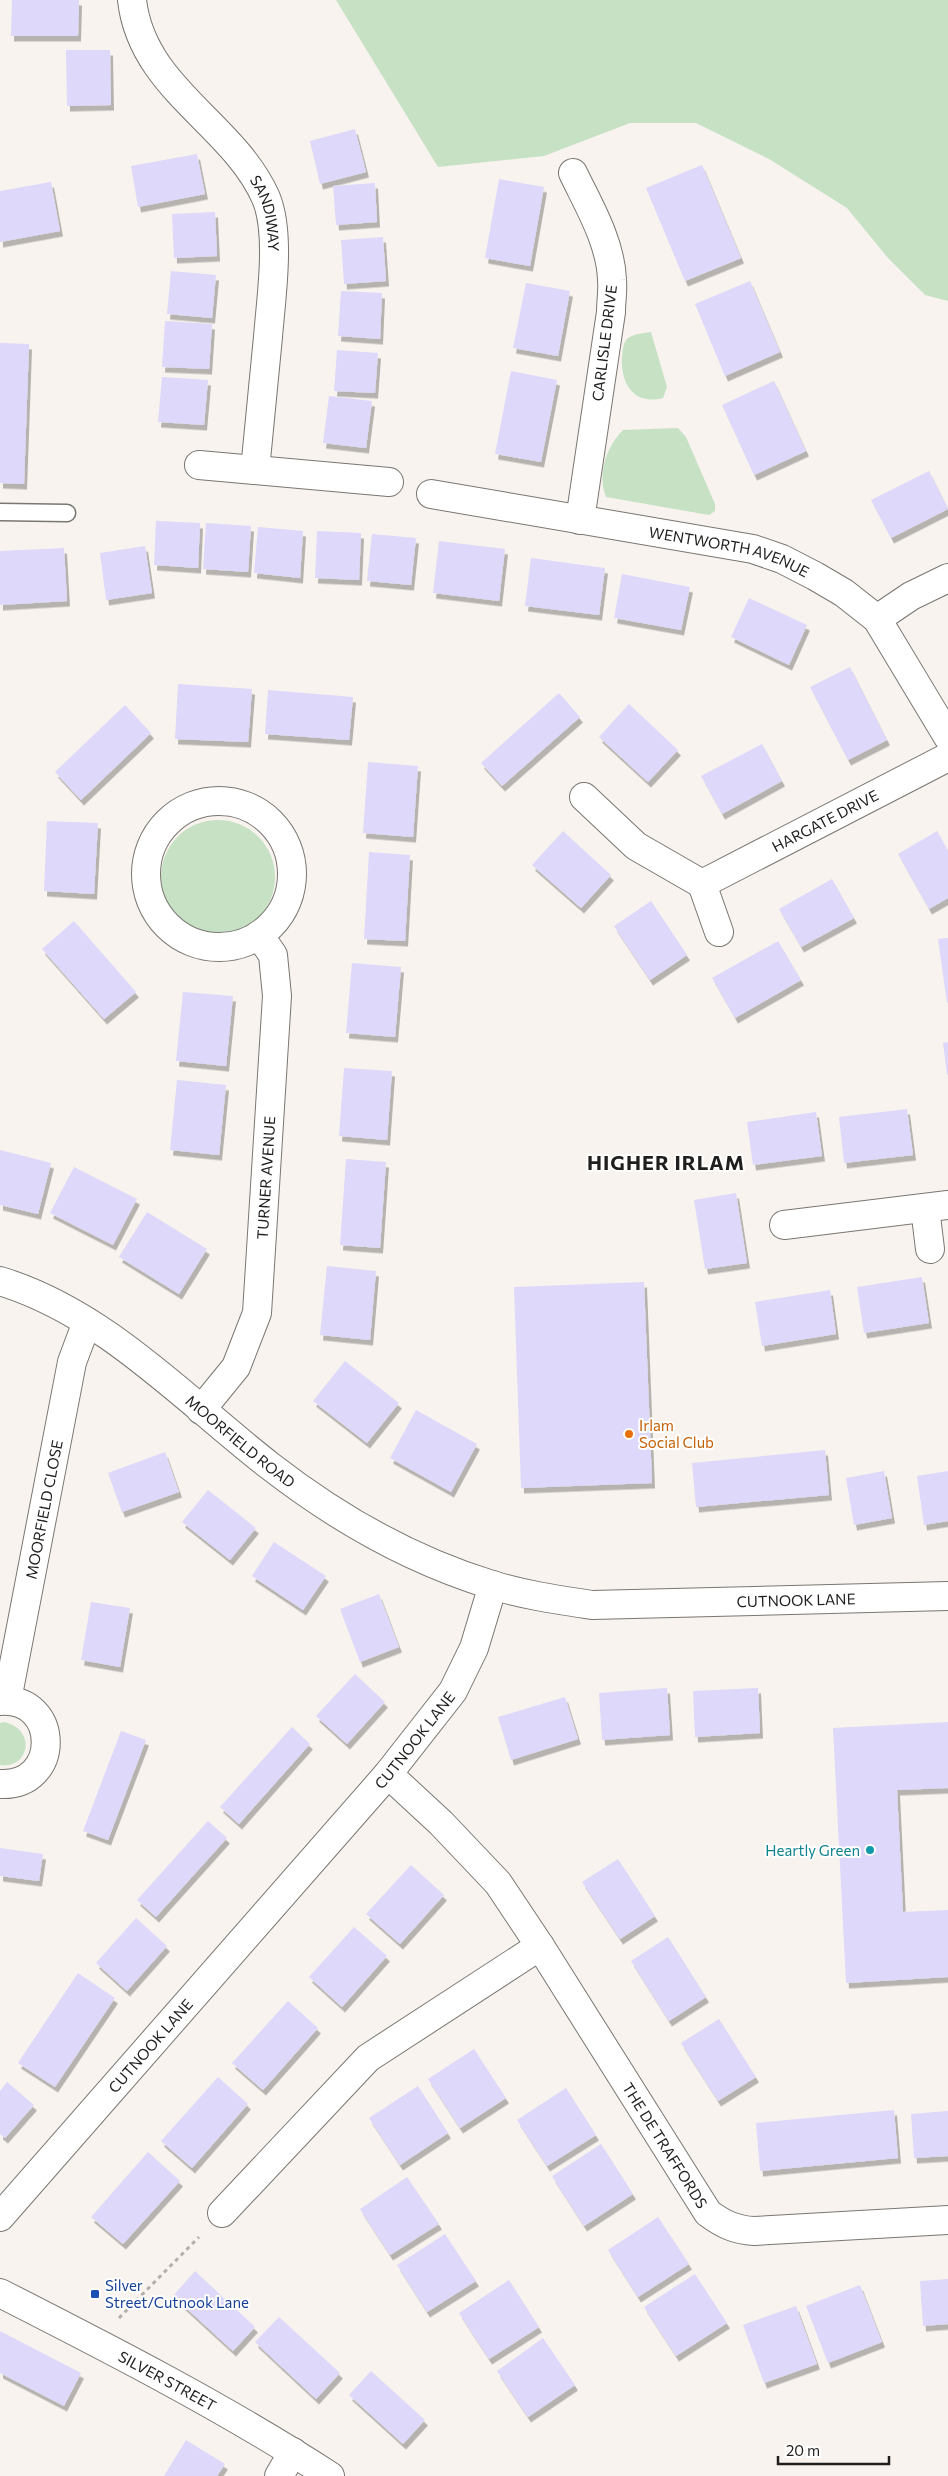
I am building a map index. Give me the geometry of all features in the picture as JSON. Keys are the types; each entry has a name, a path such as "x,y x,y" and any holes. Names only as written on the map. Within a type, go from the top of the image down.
{"street":[{"name":"SANDIWAY","path":"132,0 133,15 145,46 161,73 224,140 247,168 266,199 275,261 255,470"},
{"name":"CARLISLE DRIVE","path":"573,173 592,213 609,256 612,280 611,312 580,520"},
{"path":"199,465 389,482"},
{"name":"WENTWORTH AVENUE","path":"431,494 753,549 815,576 844,593 878,619 948,738"},
{"path":"878,619 911,596 948,578"},
{"name":"HARGATE DRIVE","path":"702,884 948,757"},
{"path":"584,797 636,846 702,884 719,932"},
{"path":"212,801 236,803 258,812 276,828 288,850 292,874 291,882 288,898 277,919 259,935 238,946 213,948 190,942 169,929 154,910 146,887 146,863 154,840 168,821 188,807 212,801"},
{"name":"TURNER AVENUE","path":"202,1410 236,1367 257,1313 277,996 272,955 259,935"},
{"path":"784,1225 937,1207 930,1249"},
{"name":"MOORFIELD ROAD","path":"0,1281 25,1289 87,1322 146,1364 271,1466 351,1524 422,1560 492,1585"},
{"name":"MOORFIELD CLOSE","path":"0,1784 22,1780 33,1773 42,1762 46,1749 46,1735 41,1722 32,1711 21,1703 4,1701 72,1362 87,1322"},
{"name":"CUTNOOK LANE","path":"0,2217 388,1774 452,1691 474,1648 492,1585 537,1596 592,1605 948,1596"},
{"name":"THE DE TRAFFORDS","path":"388,1774 441,1823 498,1883 540,1946 708,2213 722,2223 738,2230 754,2231 948,2220"},
{"path":"222,2214 368,2058 540,1946"},
{"name":"SILVER STREET","path":"0,2293 95,2342 293,2452 330,2476"},
{"path":"279,2476 293,2452"}],"lane":[{"path":"0,512 67,513"}],"path":[{"path":"95,2342 222,2214"}],"green space":[{"path":"336,0 948,0 948,301 925,295 888,258 847,208 769,159 696,123 630,123 544,156 438,167"},
{"path":"651,332 667,387 663,398 653,400 636,395 630,390 623,375 622,366 623,349 626,340 639,334"},
{"path":"678,428 686,437 715,504 715,511 709,515 606,497 602,479 605,461 612,444 623,430"},
{"path":"218,820 240,824 250,829 266,845 271,855 275,877 271,899 266,909 250,925 240,930 218,934 196,930 186,925 170,909 165,899 161,877 165,855 170,845 186,829 196,824"},
{"path":"4,1722 15,1726 22,1733 25,1740 23,1756 17,1762 10,1765 0,1765 0,1723"}],"building":[{"path":"12,0 79,0 78,36 11,36"},
{"path":"66,50 110,50 111,105 67,106"},
{"path":"355,129 366,172 320,184 310,141"},
{"path":"197,154 205,194 138,207 131,166"},
{"path":"702,165 741,258 685,281 646,188"},
{"path":"499,179 544,187 530,266 485,258"},
{"path":"51,182 60,231 0,242 0,191"},
{"path":"375,183 377,222 336,225 333,186"},
{"path":"215,212 217,256 174,258 172,214"},
{"path":"383,237 386,281 344,284 341,240"},
{"path":"171,271 216,275 212,318 167,314"},
{"path":"750,281 780,352 725,376 695,304"},
{"path":"526,283 570,291 558,356 513,348"},
{"path":"341,291 382,293 380,339 338,336"},
{"path":"165,321 212,324 209,369 162,367"},
{"path":"0,343 29,344 24,484 0,483"},
{"path":"337,350 378,353 375,393 334,391"},
{"path":"511,371 557,380 541,462 495,454"},
{"path":"162,377 208,380 204,425 158,422"},
{"path":"774,381 806,451 754,475 722,405"},
{"path":"329,396 372,401 366,448 323,443"},
{"path":"929,471 948,509 891,538 871,500"},
{"path":"156,521 200,523 198,568 154,565"},
{"path":"206,523 251,526 248,572 203,569"},
{"path":"258,527 303,531 300,578 254,573"},
{"path":"317,531 361,533 359,580 315,578"},
{"path":"372,534 416,538 411,585 367,581"},
{"path":"439,541 505,549 499,601 433,593"},
{"path":"145,546 152,593 106,600 100,553"},
{"path":"64,548 67,601 0,605 0,551"},
{"path":"531,558 605,568 599,615 525,606"},
{"path":"622,574 690,587 681,630 614,618"},
{"path":"749,598 807,625 789,665 731,637"},
{"path":"850,667 887,740 848,760 810,687"},
{"path":"178,684 252,689 248,742 175,739"},
{"path":"268,690 353,697 349,740 265,734"},
{"path":"559,693 580,717 502,786 481,763"},
{"path":"629,704 678,750 648,782 599,737"},
{"path":"125,705 151,733 81,800 55,772"},
{"path":"762,744 782,781 722,814 701,776"},
{"path":"368,762 418,766 413,837 363,833"},
{"path":"47,821 98,823 94,894 44,891"},
{"path":"563,831 611,875 581,908 532,865"},
{"path":"937,831 948,851 948,898 929,909 898,854"},
{"path":"369,852 410,855 405,941 364,939"},
{"path":"832,879 854,918 801,947 779,909"},
{"path":"651,901 687,955 650,980 614,926"},
{"path":"74,921 136,992 104,1019 42,949"},
{"path":"948,938 948,1003 947,1003 938,939"},
{"path":"778,941 801,980 735,1018 712,978"},
{"path":"352,963 401,967 395,1037 346,1033"},
{"path":"183,992 233,996 226,1066 176,1061"},
{"path":"948,1042 948,1075 947,1075 943,1043"},
{"path":"344,1068 392,1071 387,1140 339,1136"},
{"path":"177,1080 226,1085 219,1155 170,1150"},
{"path":"907,1109 913,1155 844,1163 839,1117"},
{"path":"816,1112 822,1156 753,1165 747,1122"},
{"path":"0,1150 51,1163 38,1214 0,1205"},
{"path":"346,1159 386,1162 380,1248 340,1245"},
{"path":"74,1167 137,1199 113,1245 50,1213"},
{"path":"736,1193 747,1263 705,1269 694,1200"},
{"path":"147,1212 207,1249 179,1294 119,1257"},
{"path":"327,1266 376,1271 370,1340 320,1335"},
{"path":"922,1277 929,1323 864,1333 857,1287"},
{"path":"644,1282 652,1483 521,1488 514,1287"},
{"path":"830,1290 836,1334 762,1346 755,1302"},
{"path":"345,1361 399,1403 367,1443 313,1401"},
{"path":"416,1410 477,1444 451,1492 390,1458"},
{"path":"825,1450 829,1495 696,1507 692,1463"},
{"path":"165,1452 179,1492 122,1512 108,1473"},
{"path":"884,1471 892,1518 854,1525 846,1478"},
{"path":"948,1471 948,1521 924,1525 917,1476"},
{"path":"208,1490 256,1528 230,1560 182,1522"},
{"path":"274,1542 326,1576 303,1610 252,1576"},
{"path":"379,1594 399,1647 360,1662 340,1609"},
{"path":"91,1602 130,1608 120,1667 81,1660"},
{"path":"355,1674 385,1702 347,1744 316,1716"},
{"path":"667,1688 670,1735 602,1740 599,1693"},
{"path":"758,1688 760,1733 695,1737 693,1691"},
{"path":"565,1697 578,1739 511,1760 498,1717"},
{"name":"Heartly Green","path":"948,1722 948,1788 897,1790 903,1912 948,1910 948,1977 846,1983 833,1728"},
{"path":"292,1727 310,1744 239,1824 220,1807"},
{"path":"121,1731 146,1740 108,1840 83,1831"},
{"path":"208,1821 227,1838 156,1917 137,1900"},
{"path":"0,1848 43,1854 39,1881 0,1876"},
{"path":"618,1859 655,1916 620,1939 582,1882"},
{"path":"411,1865 444,1895 400,1944 366,1914"},
{"path":"136,1918 167,1946 127,1991 96,1963"},
{"path":"354,1927 387,1956 342,2007 309,1977"},
{"path":"668,1937 706,1997 669,2021 631,1961"},
{"path":"78,1973 115,1998 55,2087 18,2063"},
{"path":"288,2001 318,2028 263,2090 232,2063"},
{"path":"719,2019 756,2077 718,2101 681,2043"},
{"path":"474,2049 506,2098 460,2128 428,2079"},
{"path":"218,2077 248,2104 192,2168 161,2141"},
{"path":"7,2082 34,2105 5,2138 0,2134 0,2091"},
{"path":"418,2086 448,2133 400,2165 369,2118"},
{"path":"566,2088 596,2135 547,2166 517,2120"},
{"path":"894,2110 898,2158 760,2171 756,2123"},
{"path":"948,2111 948,2156 914,2158 911,2114"},
{"path":"601,2144 633,2194 584,2226 552,2176"},
{"path":"148,2152 180,2181 123,2244 91,2217"},
{"path":"407,2177 439,2224 390,2255 360,2209"},
{"path":"658,2217 689,2264 638,2297 608,2250"},
{"path":"445,2234 476,2281 427,2312 397,2265"},
{"path":"195,2271 255,2327 233,2351 173,2296"},
{"path":"695,2274 727,2323 676,2356 644,2307"},
{"path":"948,2279 948,2324 923,2326 920,2281"},
{"path":"509,2280 539,2327 489,2359 459,2313"},
{"path":"860,2285 882,2342 828,2363 806,2306"},
{"path":"796,2306 817,2364 764,2383 743,2325"},
{"path":"279,2317 340,2373 316,2399 255,2342"},
{"path":"0,2331 81,2373 64,2406 0,2373"},
{"path":"543,2338 575,2385 528,2417 497,2371"},
{"path":"371,2371 425,2420 403,2444 349,2395"},
{"path":"186,2440 225,2464 217,2476 164,2476"}],"place":[{"name":"Irlam Social Club","path":"629,1434"},
{"name":"Heartly Green","path":"870,1850"},
{"name":"Silver Street/Cutnook Lane","path":"95,2294"}],"district":[{"name":"HIGHER IRLAM","path":"666,1162"}]}
